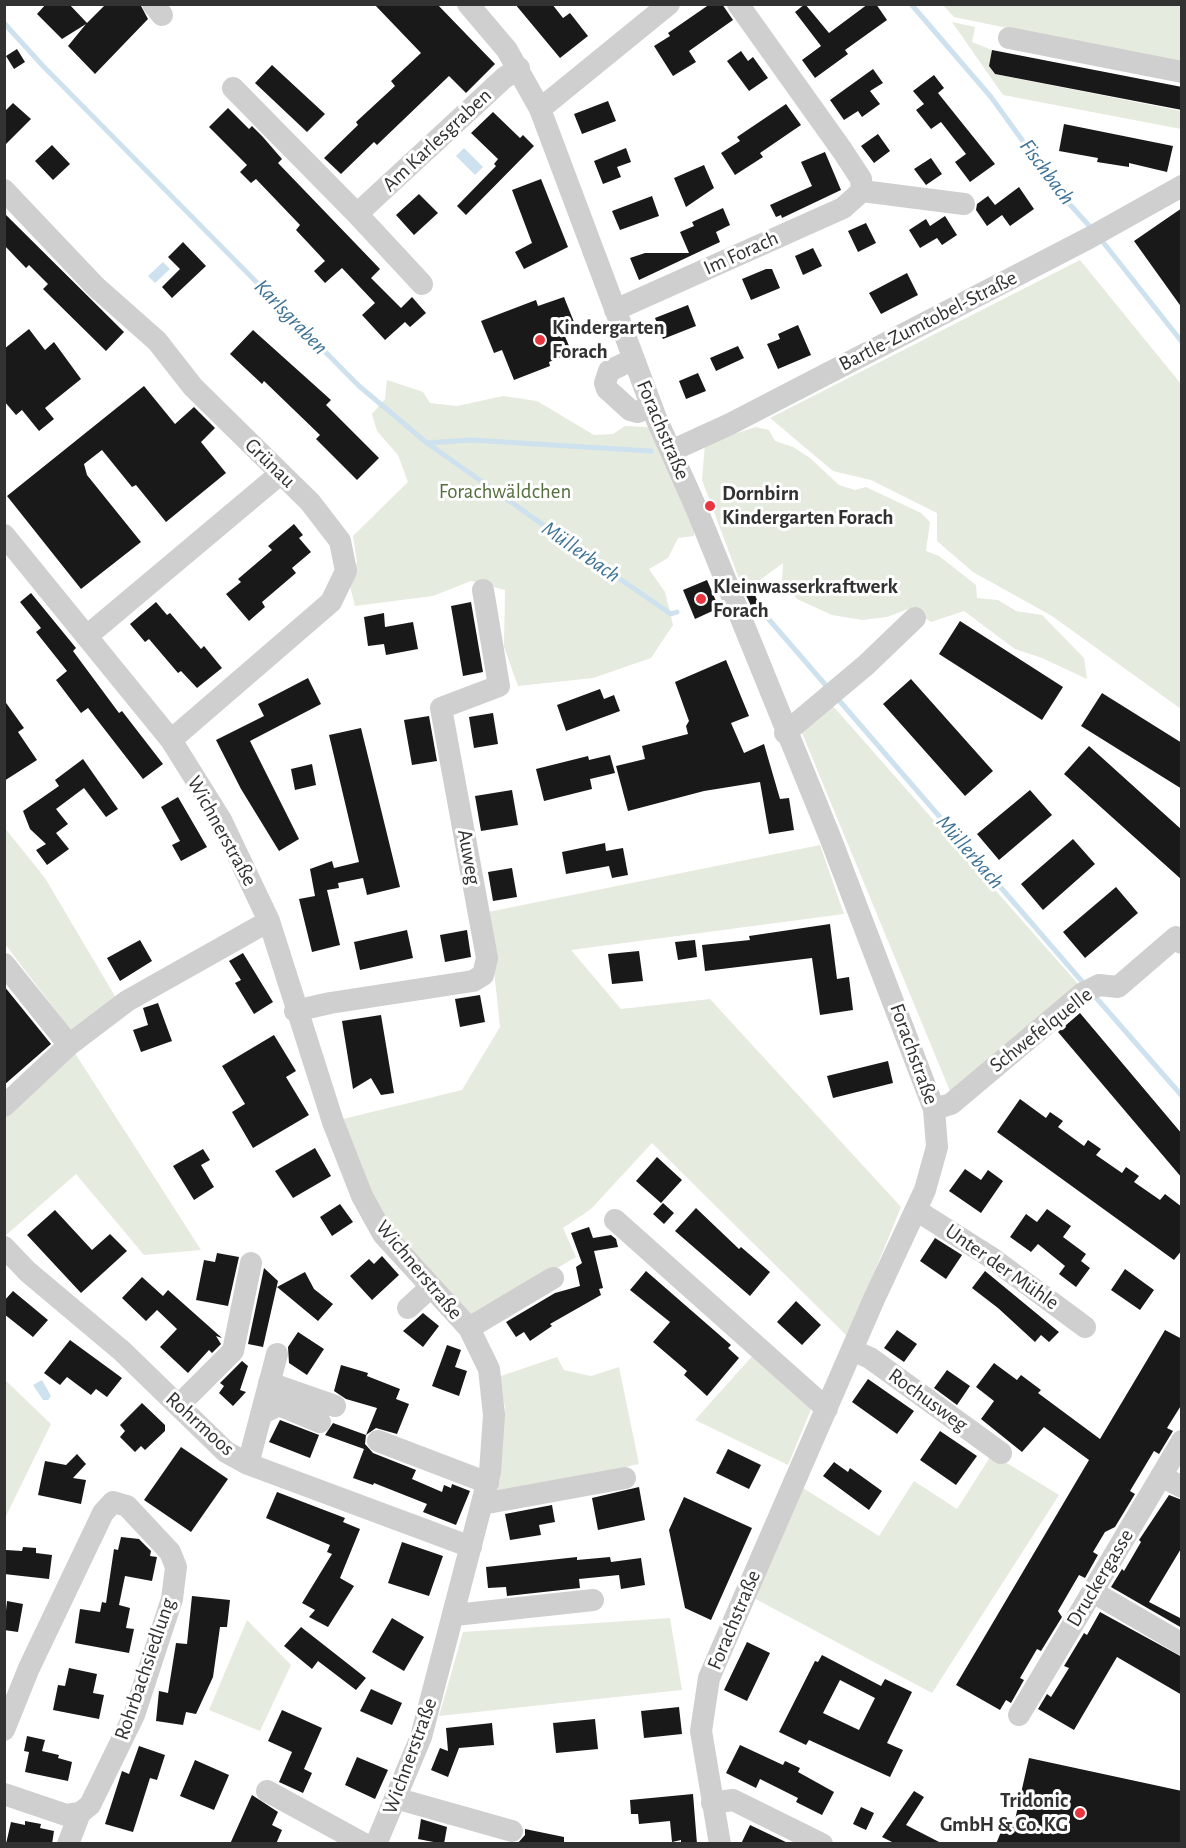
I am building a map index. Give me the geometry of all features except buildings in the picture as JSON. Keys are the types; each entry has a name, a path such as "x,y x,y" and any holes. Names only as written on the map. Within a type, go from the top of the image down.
{"street":[{"name":"Forachstraße","path":"468,4 502,43 519,68 540,109 652,407 875,950 934,1109 937,1147 926,1190 852,1350 709,1678 701,1731 720,1844"},
{"path":"540,109 669,4"},
{"path":"738,4 842,150 861,179 862,191 964,204"},
{"path":"1008,38 1182,72"},
{"name":"Am Karlesgraben","path":"357,214 504,78 519,68"},
{"path":"233,88 422,284"},
{"name":"Bartle-Zumtobel-Straße","path":"671,451 730,424 1098,233 1182,186"},
{"name":"Grünau","path":"4,190 96,287 156,341 193,387 328,523 340,541 346,571 331,602 171,740"},
{"name":"Im Forach","path":"615,310 843,208 862,191"},
{"path":"634,359 609,371 605,382 607,389 630,410 637,412 652,407"},
{"path":"87,636 280,474"},
{"name":"Wichnerstraße","path":"4,535 171,740 220,820 269,921 295,1011 346,1160 362,1196 383,1234 469,1328 489,1369 494,1415 485,1494 455,1615 421,1737 376,1844"},
{"name":"Auweg","path":"295,1011 330,1003 473,981 483,975 487,958 441,708 499,687 483,590"},
{"path":"785,733 915,618"},
{"path":"4,1106 69,1045 127,1001 269,921"},
{"name":"Schwefelquelle","path":"934,1109 951,1104 1091,989 1118,987 1179,940"},
{"path":"4,964 69,1045"},
{"name":"Unter der Mühle","path":"916,1210 992,1258 1086,1328"},
{"path":"615,1220 827,1409"},
{"name":"Rohrmoos","path":"4,1247 28,1272 88,1321 179,1405 226,1452 248,1464 471,1546"},
{"path":"179,1405 232,1351 251,1263"},
{"path":"469,1328 553,1278"},
{"path":"408,1308 431,1287"},
{"name":"Rochusweg","path":"852,1350 870,1358 1001,1453"},
{"path":"248,1464 277,1354"},
{"path":"261,1414 279,1405 328,1414 269,1383"},
{"path":"378,1441 485,1494 625,1478"},
{"name":"Druckergasse","path":"1019,1715 1182,1441"},
{"path":"1161,1476 1182,1487"},
{"name":"Rohrbachsiedlung","path":"4,1730 29,1668 103,1513 113,1502 127,1506 170,1552 176,1567 172,1599 134,1715 90,1805 80,1813"},
{"path":"1093,1592 1182,1644"},
{"path":"455,1615 593,1600"},
{"path":"267,1791 364,1844"},
{"path":"4,1794 66,1815 80,1813 68,1844"},
{"path":"395,1798 512,1831"},
{"path":"712,1803 733,1800 822,1844"}],"green space":[{"path":"943,5 1181,5 1181,64 954,17"},
{"path":"952,22 975,27 972,42 992,50 989,66 994,74 1181,111 1181,129 1003,95"},
{"path":"1080,260 1181,384 1181,709 1052,616 973,572 937,541 937,513 871,480 833,471 770,418"},
{"name":"Forachwäldchen","path":"387,380 423,392 430,403 457,406 503,396 537,401 594,435 613,434 625,426 648,427 693,505 694,536 678,538 668,558 649,569 665,592 673,625 651,658 593,678 518,686 504,647 505,590 471,581 433,596 355,606 350,586 357,562 353,536 408,482 398,455 377,431 372,414 385,399"},
{"path":"756,427 769,430 775,441 793,447 810,458 839,485 855,490 866,487 921,513 930,522 926,551 939,556 976,585 977,598 998,600 1016,611 1042,615 1084,658 1087,679 1042,658 1015,649 964,611 931,622 911,608 887,617 862,620 832,615 797,599 782,581 783,563 744,592 702,480 705,443"},
{"path":"833,706 1078,984 950,1091 802,733"},
{"path":"4,827 45,878 116,998 71,1031 5,944"},
{"path":"820,845 844,914 571,950 621,1009 710,999 901,1207 848,1337 652,1143 591,1209 563,1228 576,1257 471,1319 383,1219 339,1120 462,1090 500,1027 488,912"},
{"path":"73,1050 201,1250 144,1255 76,1174 5,1236 5,1115"},
{"path":"755,1353 812,1407 788,1465 695,1420"},
{"path":"557,1357 564,1370 591,1376 619,1367 639,1464 494,1497 505,1407 498,1377"},
{"path":"5,1380 51,1424 5,1518"},
{"path":"992,1454 1059,1495 932,1693 752,1597 800,1486 879,1536 914,1481 957,1509"},
{"path":"670,1618 682,1690 439,1716 463,1632"},
{"path":"247,1620 291,1665 260,1731 209,1710"}],"water":[{"path":"464,148 483,167 475,175 456,156"},
{"path":"163,262 170,269 155,283 148,276"},
{"path":"42,1380 51,1396 48,1400 43,1400 33,1385"}],"waterway":[{"name":"Fischbach","path":"911,4 991,97 1064,198 1093,230"},
{"name":"Karlsgraben","path":"4,23 43,66 359,386 427,443 471,440 651,451"},
{"name":"Fischbach","path":"1099,237 1182,342"},
{"name":"Müllerbach","path":"427,443 671,614 677,612"},
{"name":"Müllerbach","path":"759,608 829,689"},
{"name":"Müllerbach","path":"837,698 1086,986"},
{"name":"Müllerbach","path":"1092,993 1182,1096"}],"place":[{"name":"Kindergarten Forach","path":"540,340"},
{"name":"Dornbirn Kindergarten Forach","path":"710,506"},
{"name":"Kleinwasserkraftwerk Forach","path":"701,599"},
{"name":"Tridonic GmbH & Co. KG","path":"1080,1813"}]}
